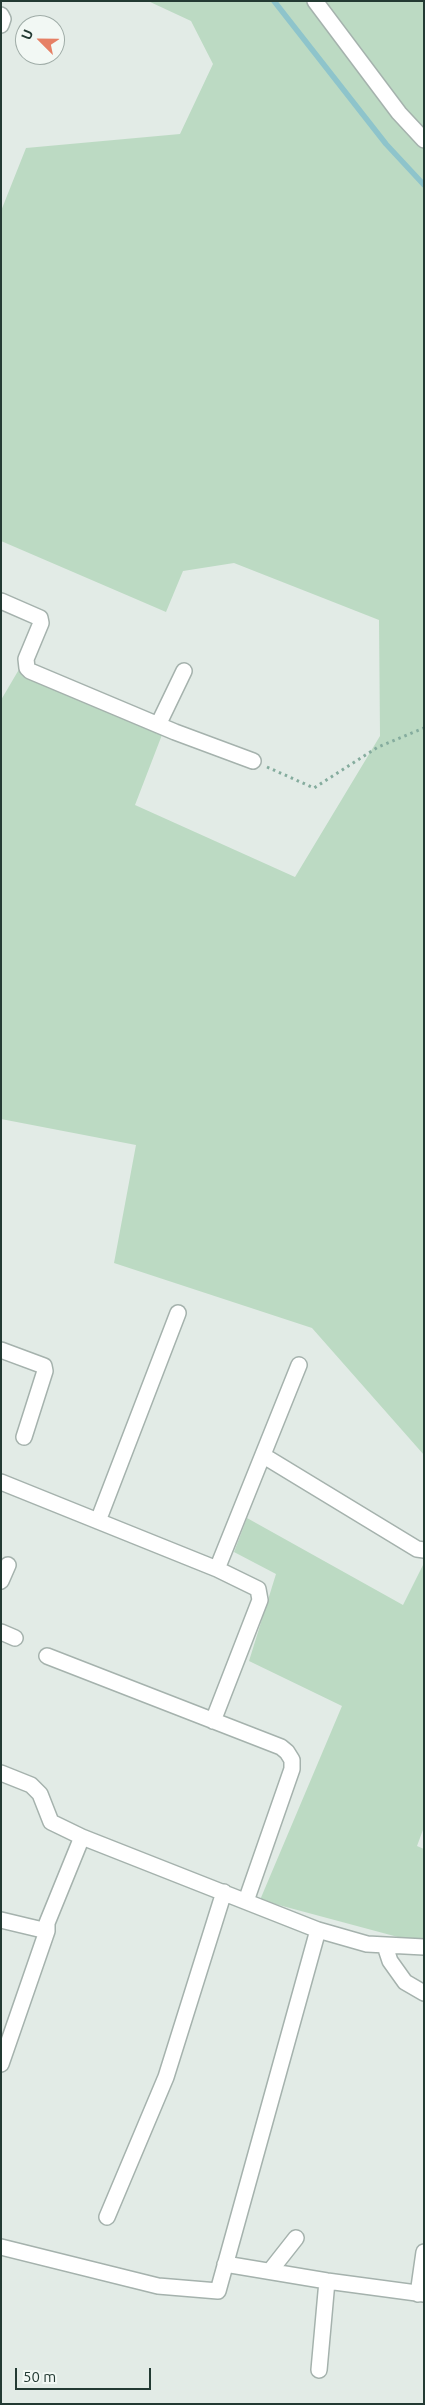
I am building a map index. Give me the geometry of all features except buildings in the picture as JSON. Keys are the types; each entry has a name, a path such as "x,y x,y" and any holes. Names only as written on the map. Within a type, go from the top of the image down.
{"street":[{"path":"315,1 399,113 424,140"},
{"path":"1,15 4,19 1,25"},
{"path":"1,601 36,615 41,620 26,659 27,668 30,671 158,725 253,761"},
{"path":"158,725 184,671"},
{"path":"98,1521 178,1313"},
{"path":"1,1350 44,1366 45,1372 24,1437"},
{"path":"217,1569 300,1365"},
{"path":"264,1456 417,1549 424,1550"},
{"path":"1,1482 217,1569 254,1586 260,1594 260,1600 213,1721"},
{"path":"1,1581 8,1565"},
{"path":"47,1656 281,1747 292,1760 292,1769 246,1901"},
{"path":"1,1773 31,1785 40,1794 51,1822 82,1837 318,1930 366,1944 424,1947"},
{"path":"1,2064 47,1931 47,1923 82,1837"},
{"path":"107,2216 166,2077 224,1892"},
{"path":"1,1920 47,1931"},
{"path":"1,2247 158,2286 216,2292 219,2288 318,1930"},
{"path":"385,1946 390,1961 405,1982 424,1993"},
{"path":"270,2271 296,2238"},
{"path":"225,2264 421,2294 424,2252"},
{"path":"319,2370 327,2281"}],"path":[{"path":"253,761 314,788 378,747 424,728"}],"green space":[{"path":"148,1 424,1 424,1455 312,1328 114,1263 136,1145 1,1119 1,700 21,666 165,727 135,805 295,877 380,736 379,620 234,563 183,571 166,612 1,541 1,211 26,148 180,134 213,64 191,21"},
{"path":"247,1518 403,1605 424,1563 424,1827 417,1846 424,1849 424,1944 260,1900 342,1706 249,1661 276,1574 234,1552"}],"waterway":[{"path":"274,1 386,144 424,185"}]}
